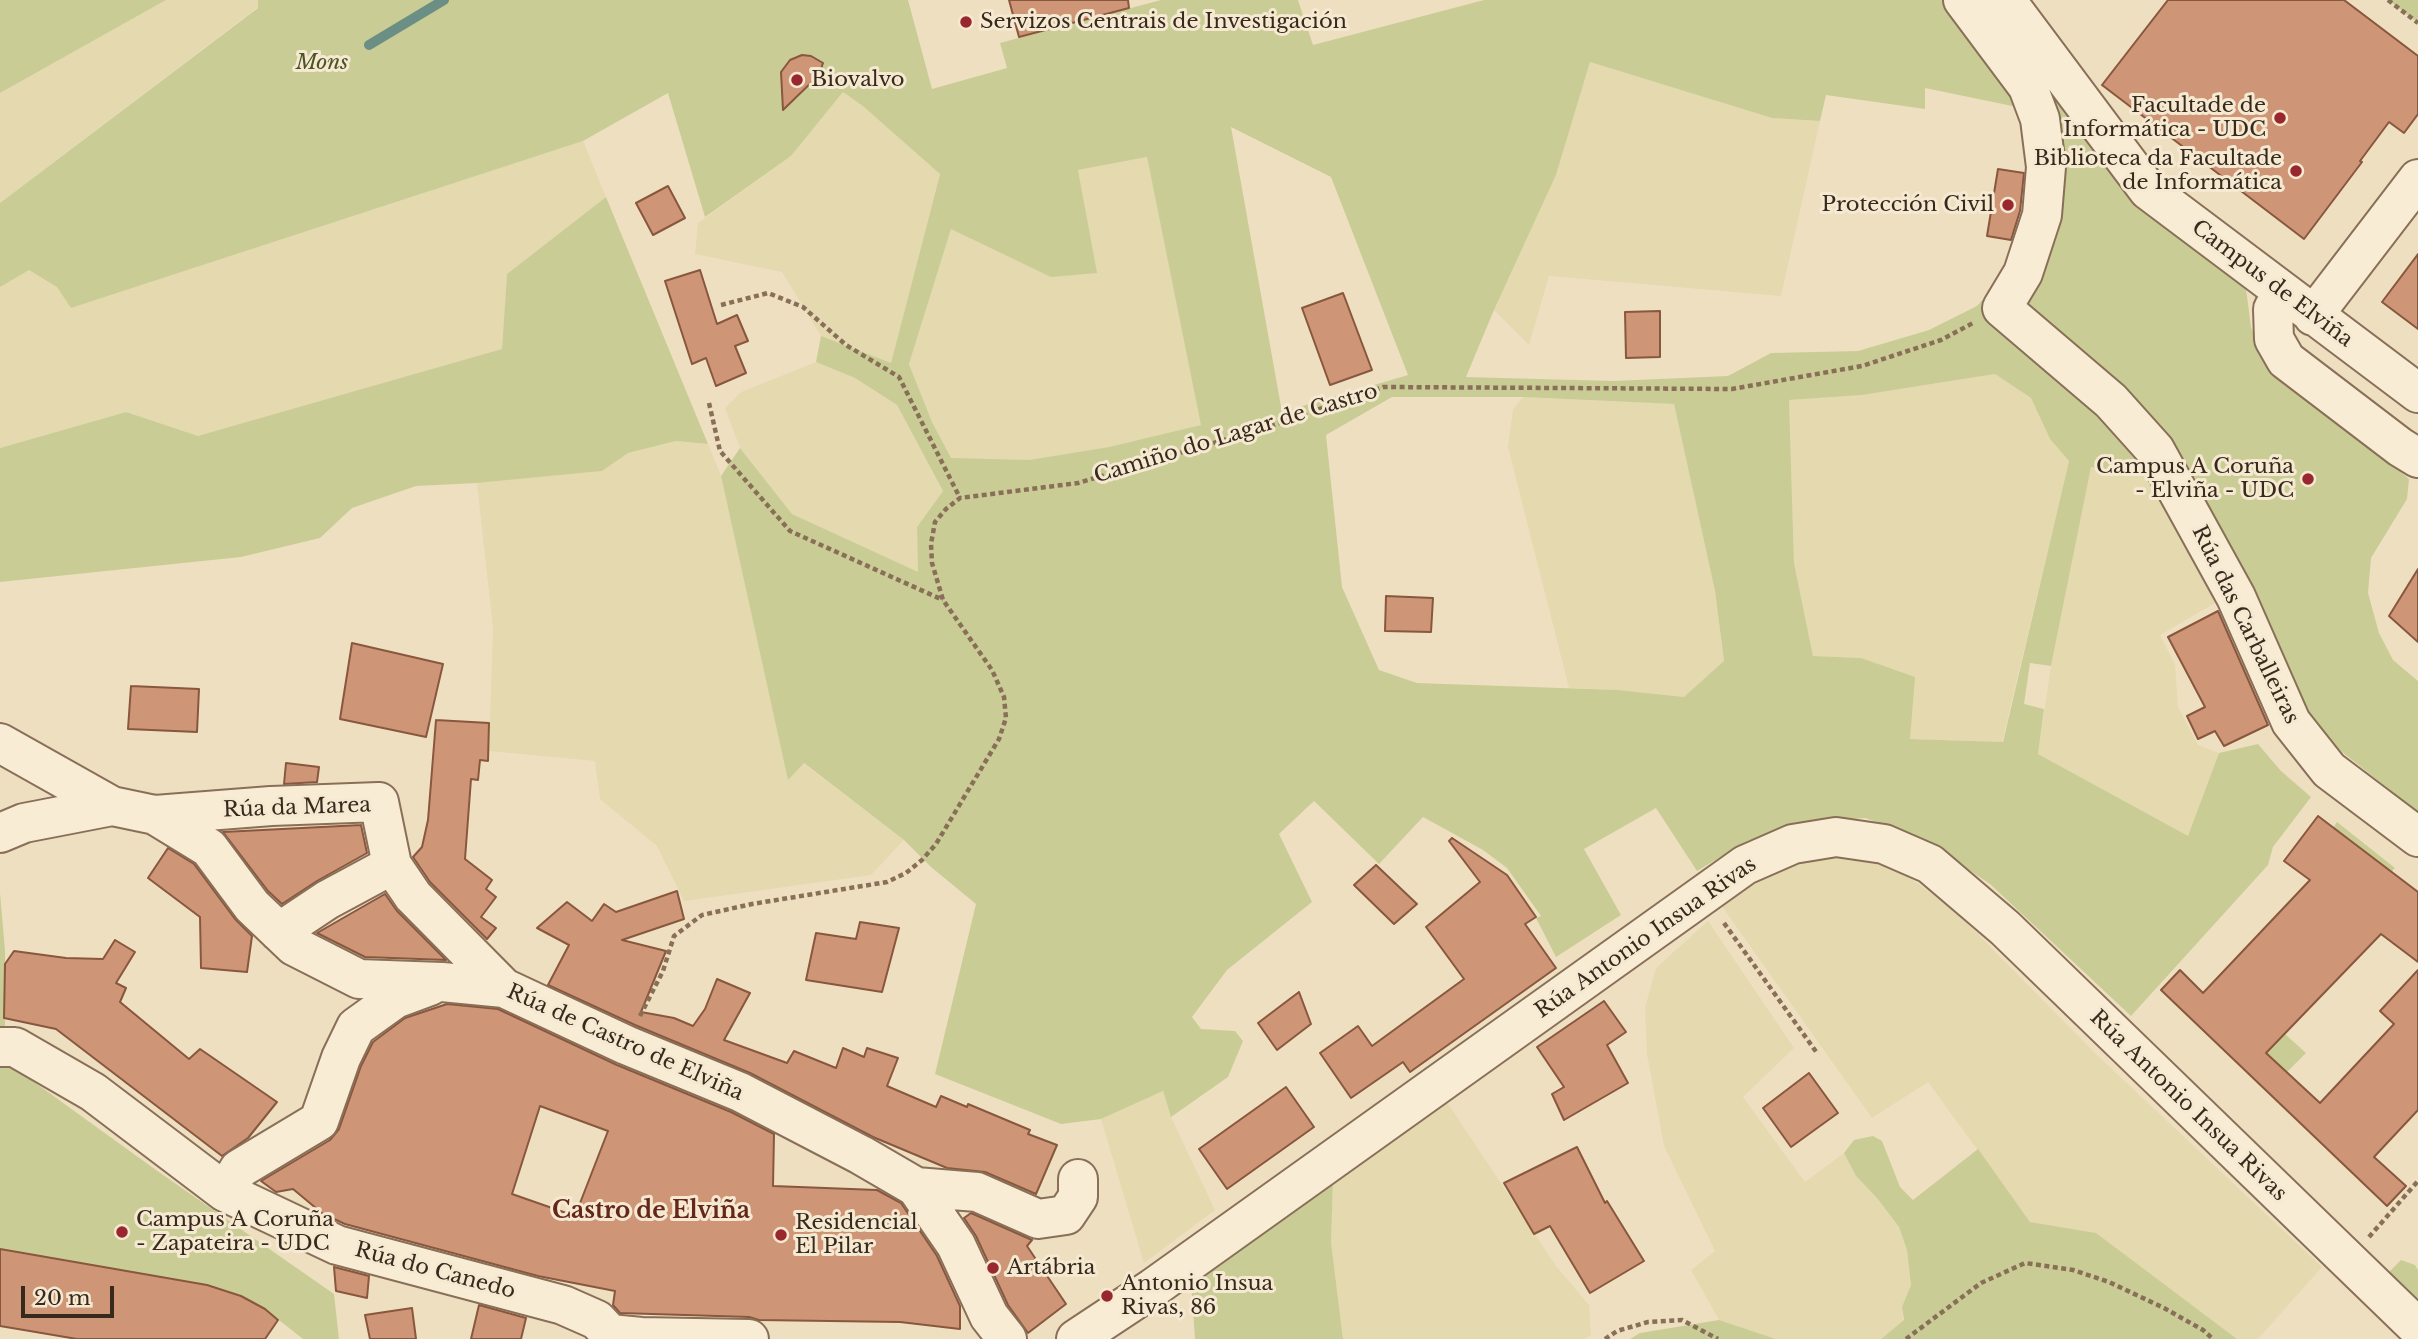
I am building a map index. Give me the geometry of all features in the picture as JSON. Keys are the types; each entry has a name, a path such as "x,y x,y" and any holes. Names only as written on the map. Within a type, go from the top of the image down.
{"street":[{"path":"1963,0 2028,87 2042,131 2046,167 2042,215 2023,273 2002,308"},
{"name":"Campus de Elviña","path":"2006,0 2148,190 2418,394"},
{"path":"2313,316 2418,179"},
{"path":"2283,293 2273,309 2274,339 2287,360 2418,458"},
{"name":"Rúa das Carballeiras","path":"2002,308 2111,401 2155,450 2236,597 2291,722 2329,770 2418,837"},
{"path":"0,743 112,806 155,815"},
{"name":"Rúa da Marea","path":"155,815 271,806 379,802 391,865 413,896 504,988"},
{"path":"0,833 24,823 112,806"},
{"name":"Rúa de Castro de Elviña","path":"155,815 209,848 252,906 294,946 359,979 442,982 504,988 626,1045 740,1092 916,1187 957,1245 989,1316 1007,1339"},
{"name":"Rúa Antonio Insua Rivas","path":"1076,1339 1153,1288 1745,865 1793,844 1836,837 1884,844 1930,864 2005,928 2418,1328"},
{"path":"279,932 327,900 391,865"},
{"path":"225,1192 239,1169 319,1121 341,1058 356,1027 395,999 442,982"},
{"name":"Rúa do Canedo","path":"0,1047 15,1047 93,1092 225,1192 337,1245 562,1305 597,1320 605,1337 750,1339"},
{"path":"916,1187 977,1192 1038,1219 1066,1215 1078,1197 1079,1179"}],"path":[{"path":"2388,0 2418,23"},
{"path":"626,1045 663,971 674,936 702,915 887,882 906,873 922,860 936,844 999,739 1006,718 1004,697 992,670 943,600 932,563 930,544 935,522 960,498 899,377 846,345 803,307 768,293 721,305"},
{"name":"Camiño do Lagar de Castro","path":"960,498 1078,483 1271,426 1383,387 1732,388 1862,366 1941,340 2002,308"},
{"path":"709,403 720,452 790,531 943,600"},
{"path":"1703,894 1817,1053"},
{"path":"2394,1210 2418,1181"},
{"path":"1906,1339 1981,1283 2025,1264 2073,1270 2109,1282 2164,1308 2203,1330 2213,1339"},
{"path":"1605,1339 1617,1331 1648,1322 1682,1320 1718,1339"}],"shaded area":[{"path":"166,0 258,0 258,7 0,203 0,93"},
{"path":"1590,62 1772,118 1820,121 1781,296 1549,276 1529,345 1494,310 1556,175"},
{"path":"843,92 940,173 891,363 821,336 782,272 695,254 698,223 791,156"},
{"path":"583,141 606,197 507,274 502,349 198,437 126,412 0,448 0,287 29,269 57,287 71,308"},
{"path":"1147,157 1202,425 1109,447 1029,460 951,459 932,422 909,364 951,229 1096,273 1078,170"},
{"path":"816,362 855,378 897,405 943,491 917,527 918,573 792,514 740,448 725,408 741,392"},
{"path":"1995,374 2031,398 2050,439 2069,461 2002,742 1909,739 1861,658 1813,656 1794,563 1789,400 1862,395"},
{"path":"1523,397 1674,404 1715,591 1724,662 1684,697 1569,688 1508,447 1513,409"},
{"path":"676,441 708,444 721,476 788,779 803,763 904,840 871,875 684,901 657,846 600,799 595,761 489,751 493,628 477,483 601,471 628,453"},
{"path":"2091,467 2125,475 2149,469 2222,599 2160,635 2175,665 2178,707 2198,745 2219,753 2188,837 2038,754 2051,666"},
{"path":"1837,857 1894,867 1952,908 2095,1053 2322,1267 2258,1339 2237,1339 2096,1234 2030,1222 1928,1082 1872,1118 1716,898 1784,865"},
{"path":"1708,921 1794,1048 1743,1097 1805,1182 1844,1153 1856,1176 1899,1227 1907,1250 1911,1285 1902,1307 1903,1321 1881,1339 1776,1339 1719,1320 1691,1270 1715,1251 1664,1146 1647,1054 1645,1008 1656,968"},
{"path":"1163,1091 1171,1117 1215,1210 1144,1263 1101,1119"},
{"path":"1447,1102 1556,1266 1589,1305 1591,1335 1585,1339 1343,1339 1331,1242 1333,1181"}],"green space":[{"path":"0,0 166,0 0,93"},
{"name":"Mons","path":"258,0 908,0 932,89 1007,68 1000,43 1161,0 1298,0 1313,45 1484,0 1992,0 2245,281 2251,327 2261,354 2409,479 2407,499 2371,558 2368,593 2379,633 2393,660 2418,681 2418,812 2313,729 2150,469 2125,475 2091,467 2051,666 2030,663 2024,704 2044,709 2038,754 2188,836 2219,753 2258,744 2281,771 2311,797 2273,847 2268,865 2131,1016 1990,884 1920,837 1865,818 1801,823 1747,841 1697,871 1656,808 1584,849 1621,915 1556,957 1536,918 1541,916 1507,868 1483,850 1423,817 1379,864 1314,801 1279,834 1312,902 1227,970 1192,1017 1201,1029 1235,1031 1243,1041 1228,1077 1171,1117 1163,1091 1101,1119 1061,1124 935,1074 976,904 931,867 904,840 804,763 788,780 721,476 740,448 792,514 918,572 917,527 943,491 897,405 855,378 816,362 821,336 891,363 940,174 864,107 843,92 791,156 705,217 668,93 583,141 71,308 57,287 29,270 0,287 0,203 258,8","holes":["1590,62 1772,118 1820,121 1826,95 1925,109 1925,88 2022,108 2029,174 2018,241 2003,277 1977,306 1929,330 1858,351 1771,353 1728,376 1613,381 1466,377 1556,175","1231,127 1331,177 1408,375 1282,412","1147,157 1201,425 1109,447 1029,460 951,458 932,422 909,364 951,229 1051,277 1097,273 1078,170","1995,374 2031,398 2050,439 2069,461 2003,742 1910,739 1915,677 1861,658 1813,656 1794,563 1789,400 1862,395","1392,397 1523,397 1674,404 1715,591 1724,661 1684,697 1618,690 1417,683 1379,670 1342,587 1326,435"]},
{"path":"2388,0 2418,0 2418,23"},
{"path":"606,197 708,444 676,441 628,453 602,471 416,486 352,508 320,538 241,557 0,582 0,448 126,412 198,436 502,349 507,274"},
{"path":"2337,822 2395,868 2391,872 2333,828"},
{"name":"Campus A Coruña - Zapateira - UDC","path":"0,893 5,950 5,1061 334,1294 339,1339 303,1339 265,1309 241,1296 207,1285 0,1249"},
{"path":"2285,1034 2306,1053 2287,1072 2266,1053"},
{"path":"1873,1136 1882,1141 1900,1187 1913,1200 1978,1149 2030,1222 2096,1233 2237,1339 1881,1339 1904,1320 1902,1307 1911,1285 1907,1250 1899,1227 1856,1176 1844,1153 1854,1140"},
{"path":"1333,1181 1331,1242 1343,1339 1195,1339 1191,1282"},
{"path":"2401,1260 2415,1265 2418,1270 2418,1301 2387,1274"},
{"path":"1719,1320 1776,1339 1630,1339 1640,1333"}],"building":[{"path":"1009,0 1128,0 1129,8 1019,37"},
{"name":"Facultade de Informática - UDC","path":"2168,0 2344,0 2418,56 2418,114 2404,133 2389,122 2304,239 2102,85"},
{"name":"Biovalvo","path":"802,55 811,56 823,63 819,75 783,110 781,72 790,60"},
{"name":"Protección Civil","path":"1998,169 2024,173 2020,211 2011,240 1987,236"},
{"path":"668,186 685,218 653,235 636,203"},
{"path":"2418,254 2418,329 2382,302"},
{"path":"700,270 717,324 737,315 748,341 735,346 746,373 716,386 706,358 692,364 665,281"},
{"path":"1343,293 1372,370 1330,385 1302,308"},
{"path":"1660,311 1660,357 1626,358 1625,312"},
{"path":"2418,569 2418,642 2389,616"},
{"path":"1386,596 1433,598 1431,632 1385,631"},
{"path":"2218,611 2268,725 2224,746 2215,731 2198,739 2187,716 2205,707 2168,637"},
{"path":"352,643 443,664 426,737 340,719"},
{"path":"131,686 199,689 197,732 128,729"},
{"path":"436,720 489,723 488,761 480,760 478,780 471,779 465,859 492,880 486,889 496,897 481,917 496,928 487,939 430,882 413,857 422,847 428,820"},
{"path":"286,763 319,767 317,782 284,784"},
{"path":"2318,816 2418,892 2418,962 2381,934 2266,1053 2320,1103 2394,1024 2380,1011 2418,970 2418,1110 2374,1157 2406,1186 2387,1206 2161,990 2180,970 2203,993 2310,880 2284,861"},
{"path":"361,825 367,853 282,904 268,891 223,832"},
{"path":"1452,838 1507,875 1536,917 1525,924 1556,968 1410,1072 1403,1062 1351,1098 1320,1053 1358,1026 1372,1046 1464,979 1426,927 1480,882 1449,841"},
{"path":"168,848 194,864 235,919 252,936 247,972 201,968 200,917 148,878"},
{"path":"1376,865 1417,904 1394,924 1354,885"},
{"path":"677,891 684,919 622,940 666,951 641,1012 674,1018 693,1026 705,1009 717,979 750,993 724,1040 787,1063 794,1051 836,1068 843,1048 864,1057 867,1048 898,1058 887,1086 936,1107 941,1096 967,1107 968,1104 1030,1130 1028,1134 1057,1145 1036,1194 985,1172 947,1168 873,1137 750,1073 548,985 569,945 537,928 567,902 592,921 604,904 616,912"},
{"path":"385,894 397,911 446,960 365,957 317,933"},
{"path":"860,922 899,928 882,992 806,980 816,933 856,939"},
{"path":"115,940 135,952 116,983 126,988 120,1002 189,1059 200,1049 277,1102 248,1138 222,1156 56,1029 4,1018 5,964 14,951 66,958 103,959"},
{"path":"1299,992 1311,1024 1277,1050 1258,1023"},
{"path":"1604,1001 1626,1032 1607,1045 1628,1083 1564,1120 1552,1094 1564,1087 1537,1047"},
{"path":"447,1004 498,1009 617,1065 731,1112 774,1134 773,1186 877,1190 901,1203 937,1256 960,1306 960,1329 900,1322 759,1320 749,1317 620,1313 613,1305 615,1291 538,1276 345,1224 323,1214 293,1189 276,1192 261,1181 330,1140 339,1129 361,1066 373,1042 405,1018","holes":["540,1106 608,1131 575,1216 512,1194"]},
{"path":"1809,1073 1838,1113 1791,1147 1763,1108"},
{"path":"1286,1087 1314,1127 1227,1189 1199,1149"},
{"path":"1577,1147 1605,1203 1607,1201 1644,1261 1590,1293 1550,1226 1534,1234 1504,1183"},
{"path":"971,1213 1032,1240 1027,1246 1066,1304 1028,1333 1008,1305 976,1236 964,1218"},
{"path":"0,1249 207,1285 241,1296 265,1309 278,1320 265,1339 77,1339 0,1326"},
{"path":"334,1267 369,1276 367,1298 336,1291"},
{"path":"479,1305 526,1318 521,1339 471,1339"},
{"path":"412,1308 416,1339 370,1339 365,1315"}],"waterway":[{"path":"369,45 444,0"}],"place":[{"name":"Servizos Centrais de Investigación","path":"966,22"},
{"name":"Biovalvo","path":"797,80"},
{"name":"Facultade de Informática - UDC","path":"2280,118"},
{"name":"Biblioteca da Facultade de Informática","path":"2296,171"},
{"name":"Protección Civil","path":"2008,205"},
{"name":"Campus A Coruña - Elviña - UDC","path":"2308,479"},
{"name":"Campus A Coruña - Zapateira - UDC","path":"122,1232"},
{"name":"Residencial El Pilar","path":"781,1235"},
{"name":"Artábria","path":"993,1268"},
{"name":"Antonio Insua Rivas, 86","path":"1107,1296"}],"district":[{"name":"Castro de Elviña","path":"651,1212"}]}
